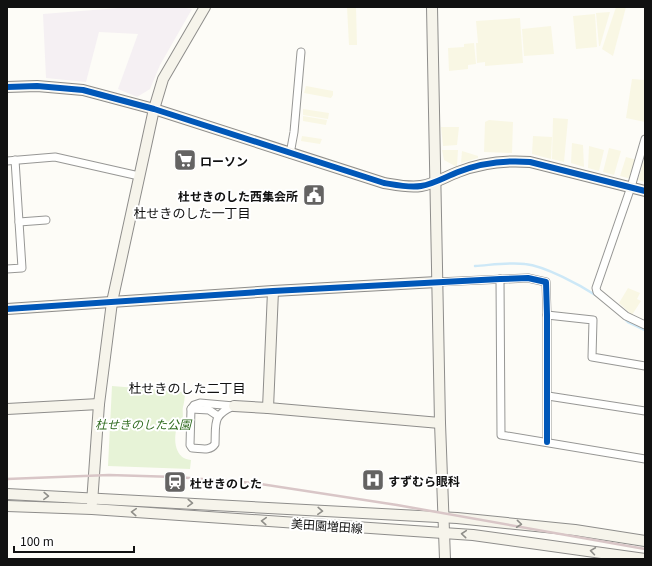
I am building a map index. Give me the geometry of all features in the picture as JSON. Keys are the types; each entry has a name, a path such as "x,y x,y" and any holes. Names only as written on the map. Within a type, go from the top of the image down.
{"street":[{"path":"92,509 99,404 112,302 154,109 163,79 205,7"},
{"path":"432,7 440,423 445,559"},
{"path":"290,154 294,132 301,52"},
{"path":"7,87 42,86 83,90 154,109 290,154 384,183 401,186 417,186 435,183 458,172 478,165 514,161 530,162 645,191"},
{"path":"645,139 631,187 596,288 597,292 626,316 645,325"},
{"path":"7,161 55,157 139,176"},
{"path":"7,268 22,268 15,160"},
{"path":"19,222 46,220"},
{"path":"7,309 273,291 437,282 528,278 546,282 548,396 547,442"},
{"path":"500,279 501,434 645,459"},
{"path":"268,408 273,291"},
{"path":"547,315 593,320 592,357 645,366"},
{"path":"548,396 645,411"},
{"path":"234,406 220,412 216,418 215,444 213,447 209,449 192,448 189,442 191,409 200,403 440,423"},
{"path":"7,409 99,404"},
{"path":"191,409 209,410 218,416"},
{"name":"美田園増田線","path":"7,494 443,517 575,530 645,541"},
{"name":"美田園増田線","path":"7,506 92,509 443,532 645,559"}],"shaded area":[{"path":"131,7 179,7 192,9 160,65 150,89 137,97 118,89 138,34 99,32 86,82 46,78 43,14"},
{"path":"347,7 356,7 357,45 349,45"},
{"path":"616,7 626,7 613,56 602,49"},
{"path":"610,12 600,46 599,46 596,13"},
{"path":"595,14 597,47 576,49 573,16"},
{"path":"520,18 523,63 485,66 485,62 477,63 476,43 478,43 476,21"},
{"path":"551,26 554,54 524,56 522,29"},
{"path":"474,43 476,64 468,65 468,69 449,71 448,48 464,47 464,44"},
{"path":"632,79 645,80 645,122 626,118"},
{"path":"306,86 333,91 333,95 331,98 304,93"},
{"path":"303,109 329,113 328,119 303,115"},
{"path":"303,116 327,120 326,125 303,121"},
{"path":"553,118 568,119 564,162 552,159"},
{"path":"489,120 513,122 512,153 484,152 485,122"},
{"path":"441,127 459,127 457,145 443,146"},
{"path":"302,136 322,139 320,144 301,141"},
{"path":"533,136 552,137 551,159 532,154"},
{"path":"572,143 583,145 584,167 571,163"},
{"path":"589,146 604,150 599,171 588,168"},
{"path":"609,148 621,151 614,175 603,172"},
{"path":"442,150 458,150 457,166 444,160"},
{"path":"462,151 478,156 478,158 461,163"},
{"path":"626,157 637,160 631,179 620,176"},
{"path":"645,157 645,182 638,180"},
{"path":"628,288 640,293 637,299 641,301 632,315 619,303"}],"green space":[{"name":"杜せきのした公園","path":"112,386 185,392 183,418 177,427 175,443 178,453 186,459 191,460 190,469 108,466"}],"waterway":[{"path":"475,266 513,263 533,265 562,277 597,296"},
{"path":"623,317 628,322 645,330"}],"railway":[{"path":"7,479 109,475 176,477 254,483 397,505 645,549"}],"cycle path":[{"path":"7,87 37,86 83,90 154,109 384,183 412,187 421,186 430,184 475,166 521,161 645,191"},
{"path":"7,309 273,291 500,279 528,278 546,282 547,442"}],"place":[{"name":"ローソン","path":"185,160"},
{"name":"杜せきのした西集会所","path":"314,195"},
{"name":"すずむら眼科","path":"373,480"},
{"name":"杜せきのした","path":"175,482"}],"district":[{"name":"杜せきのした一丁目","path":"192,212"},
{"name":"杜せきのした二丁目","path":"187,387"}]}
